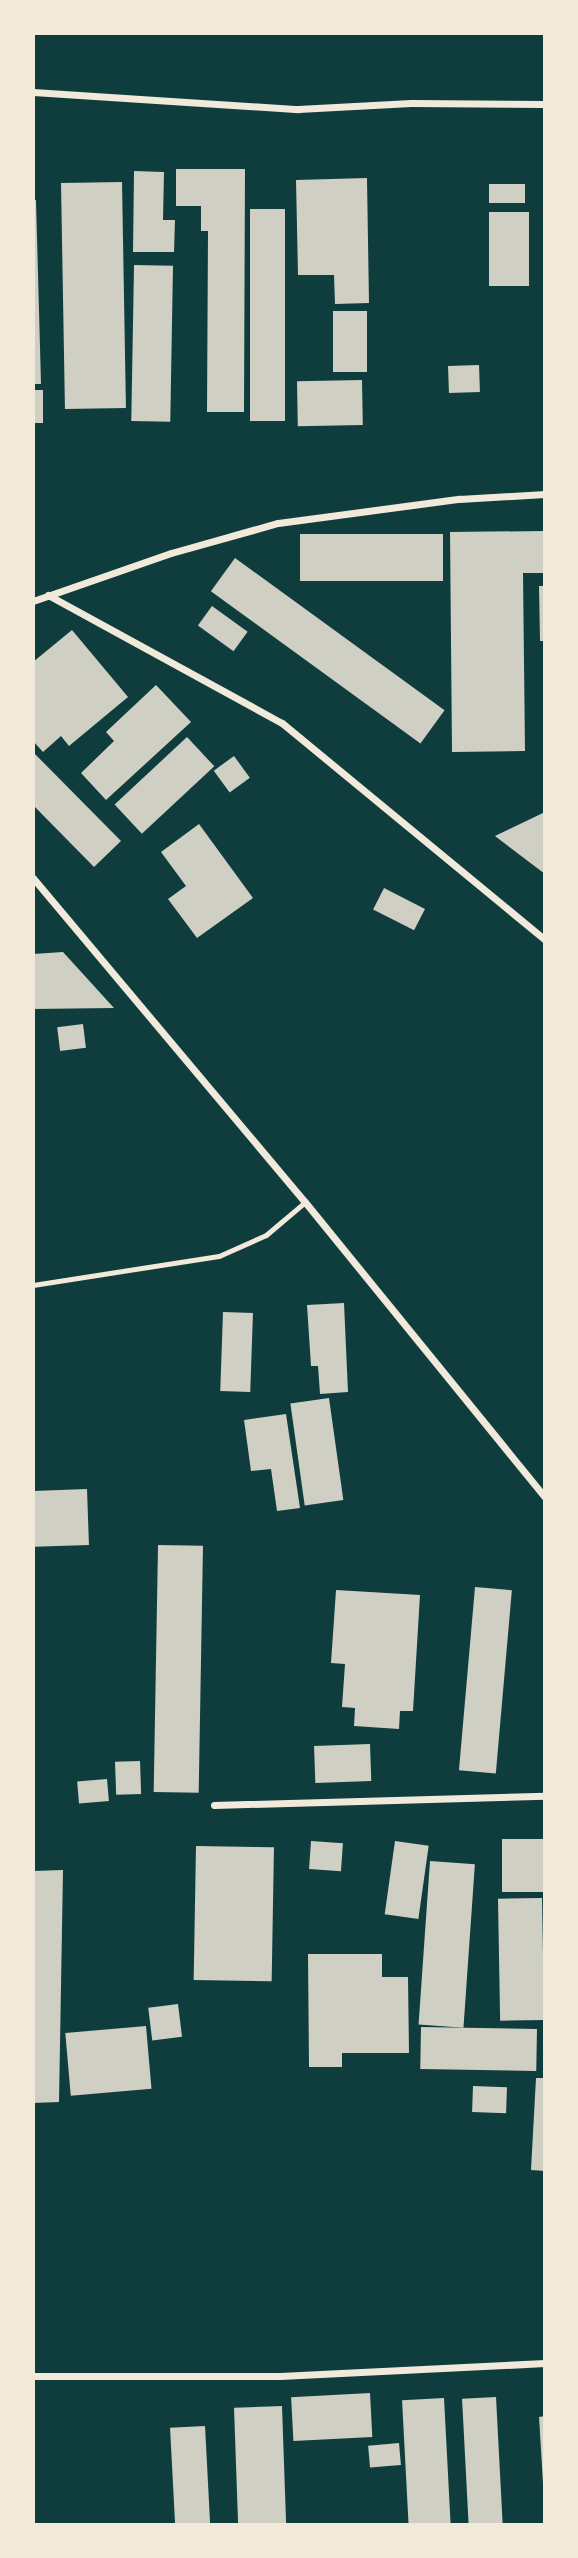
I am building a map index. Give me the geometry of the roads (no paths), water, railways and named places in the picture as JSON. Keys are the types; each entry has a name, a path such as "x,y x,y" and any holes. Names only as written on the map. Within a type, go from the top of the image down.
{"street":[{"path":"33,92 298,109 411,103 545,104"},
{"path":"33,601 171,552 278,523 459,499 545,494"},
{"path":"48,595 282,723 545,940"},
{"path":"33,878 305,1202 545,1497"},
{"path":"214,1805 545,1796"},
{"path":"33,2376 280,2376 545,2362"}],"lane":[{"path":"33,1285 219,1256 266,1235 305,1202"}]}
